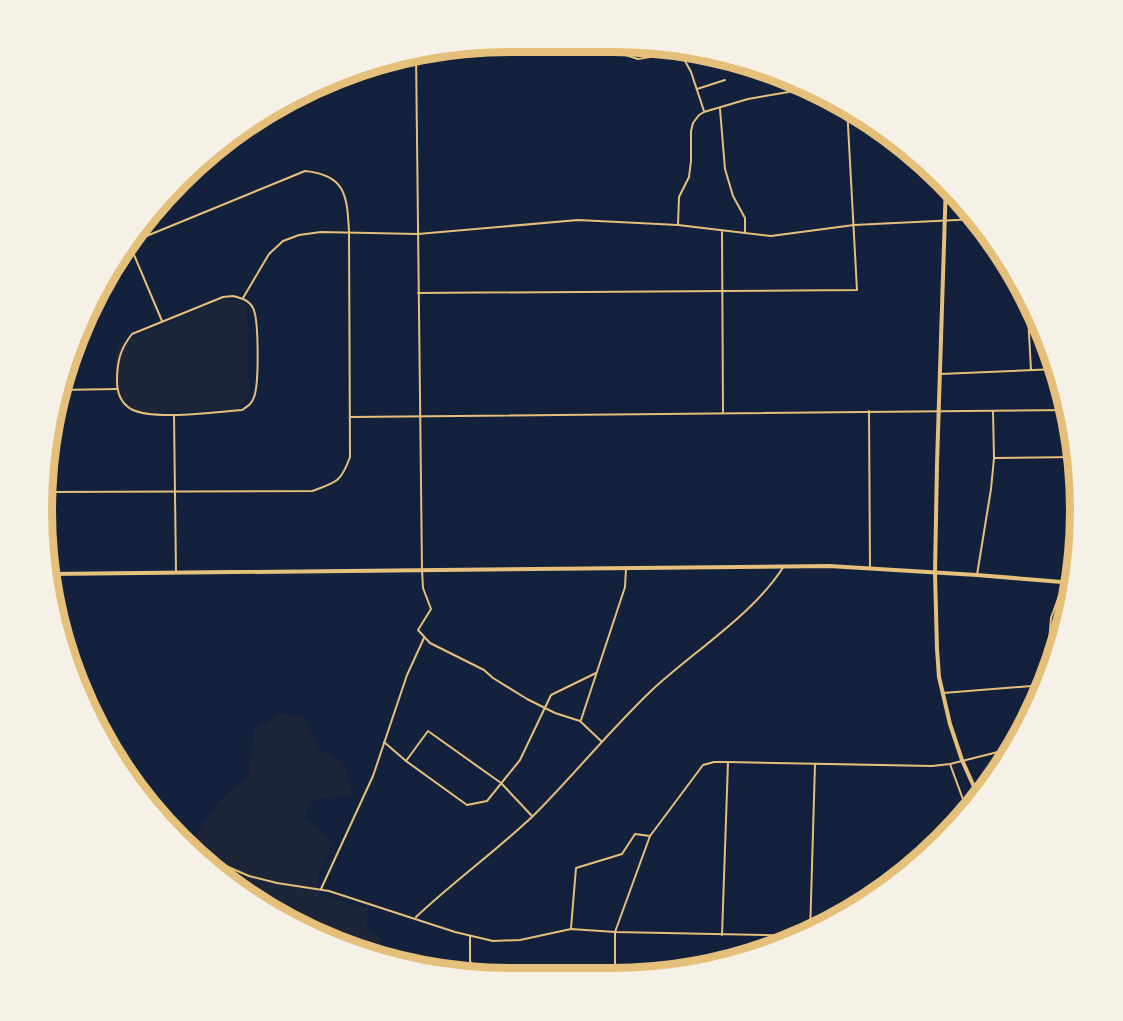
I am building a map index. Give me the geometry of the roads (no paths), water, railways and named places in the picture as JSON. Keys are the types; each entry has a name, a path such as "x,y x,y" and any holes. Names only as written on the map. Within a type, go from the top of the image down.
{"main road":[{"path":"946,198 935,573 937,649 942,693 962,760 975,790"},
{"path":"57,574 784,566 870,568 1063,582"}],"street":[{"path":"616,52 638,59 660,55"},
{"path":"487,53 416,64 422,570 423,588 430,609 418,630 424,638 444,651 484,670 492,678 546,709 580,721 601,741"},
{"path":"684,58 691,72 704,112"},
{"path":"697,89 725,80"},
{"path":"678,225 679,197 688,177 691,161 691,131 699,115 748,99 796,91"},
{"path":"720,109 725,169 733,196 746,218 745,234"},
{"path":"418,293 857,290 848,118"},
{"path":"53,492 312,491 330,485 344,475 350,457 348,231 347,202 339,185 320,173 305,171 144,237"},
{"path":"243,298 269,254 283,241 299,235 348,231 417,234 578,220 678,225 771,236 854,225 966,220"},
{"path":"722,232 723,412"},
{"path":"132,253 162,321"},
{"path":"223,297 243,298 253,308 256,321 256,385 251,404 242,410 174,415 144,413 130,408 122,400 117,389 117,367 122,346 132,334 162,321 223,297"},
{"path":"1028,319 1031,370"},
{"path":"940,374 1048,369"},
{"path":"69,390 117,389"},
{"path":"977,575 991,489 994,458 993,410"},
{"path":"350,417 1059,410"},
{"path":"869,411 870,568"},
{"path":"174,415 176,572"},
{"path":"994,458 1068,457"},
{"path":"415,918 532,816 601,741 653,690 759,597 774,582 784,566"},
{"path":"580,721 626,587 626,568"},
{"path":"1048,652 1051,618 1066,573"},
{"path":"321,889 373,776 407,675 424,638"},
{"path":"384,742 466,806 487,801 520,760 546,709 550,695 596,673"},
{"path":"942,693 1036,686"},
{"path":"406,761 428,731 501,783 532,816"},
{"path":"615,968 615,932 650,836 703,765 728,762 932,766 950,764 1002,751"},
{"path":"722,935 728,762"},
{"path":"808,924 814,764"},
{"path":"950,764 964,803"},
{"path":"571,929 576,868 622,854 635,834 650,836"},
{"path":"218,863 249,876 277,883 321,889 493,941 520,940 571,929 785,935"},
{"path":"471,936 470,961 473,967"}]}
